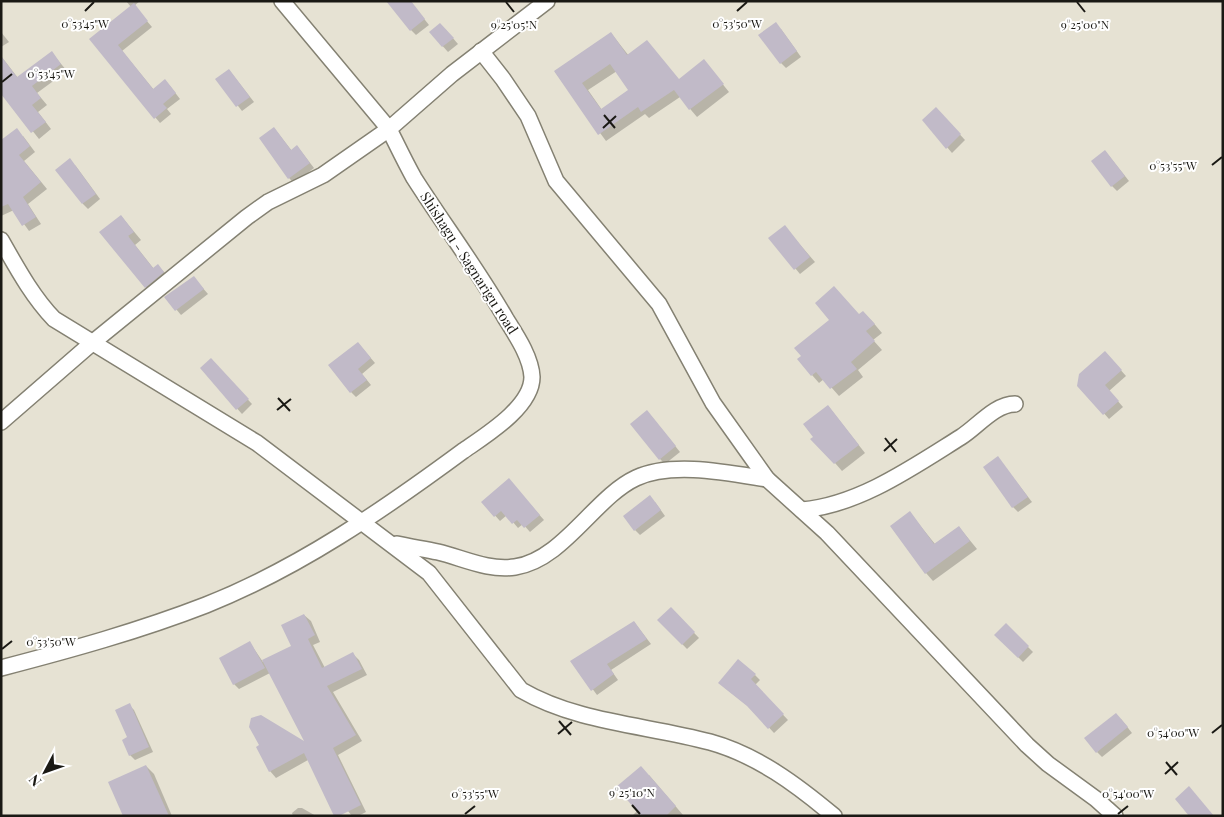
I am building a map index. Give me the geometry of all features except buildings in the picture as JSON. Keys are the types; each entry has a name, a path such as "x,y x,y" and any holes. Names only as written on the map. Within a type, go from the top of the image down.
{"street":[{"name":"Shishagu - Sagnarigu road","path":"1,668 97,642 206,605 262,579 362,522 432,474 509,416 526,399 531,388 532,374 514,332 462,247 414,177 390,129 282,1"},
{"path":"1,422 92,343 247,217 268,202 323,175 390,129 432,90 547,1"},
{"path":"481,51 528,116 556,181 659,304 713,403 767,479 782,495 827,533 1027,745 1048,764 1096,799 1114,816"},
{"path":"1,240 42,307 54,319 257,443 430,573 521,690 541,702 569,712 711,743 746,755 776,772 834,816"},
{"path":"802,510 836,505 888,480 969,431 997,409 1015,404"},
{"path":"392,544 438,552 485,566 515,567 538,559 573,533 604,503 636,478 670,471 715,471 767,479"}]}
